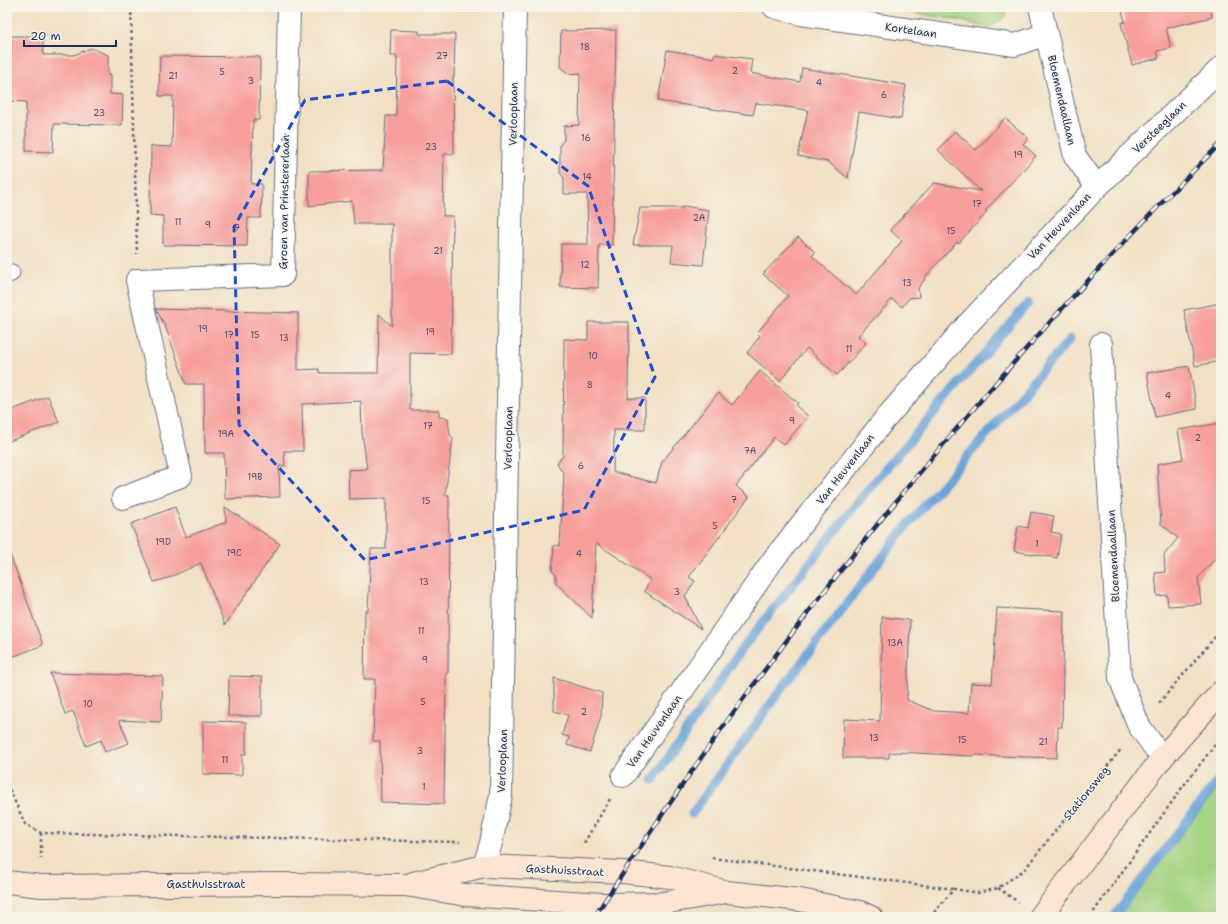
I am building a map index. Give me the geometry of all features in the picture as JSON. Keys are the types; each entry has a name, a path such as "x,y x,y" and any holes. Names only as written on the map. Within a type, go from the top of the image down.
{"main road":[{"path":"1040,917 1162,758 1221,692"},
{"name":"Gasthuisstraat","path":"404,885 484,866 623,872 670,877 727,892 800,900 860,912 871,917"},
{"name":"Gasthuisstraat","path":"7,882 41,886 271,884 404,885 466,895 602,904 663,903 727,892"}],"street":[{"name":"Groen van Prinstererlaan","path":"137,280 283,275 289,7"},
{"name":"Verlooplaan","path":"484,866 491,843 501,796 515,7"},
{"name":"Kortelaan","path":"774,7 801,14 1015,45 1046,34"},
{"name":"Bloemendaallaan","path":"1040,7 1075,156 1097,187"},
{"name":"Versteeglaan","path":"1097,187 1221,68"},
{"name":"Van Heuvenlaan","path":"623,776 773,560 885,418 966,325 1097,187"},
{"path":"123,498 180,476 137,280"},
{"name":"Bloemendaallaan","path":"1101,344 1120,678 1140,726 1162,758"}],"path":[{"path":"131,7 137,280"},
{"name":"Stationsweg","path":"930,917 954,889 978,893 998,888 1024,870 1140,726 1221,630"},
{"path":"1090,917 1184,785 1221,737"},
{"path":"7,784 25,824 41,833"},
{"path":"156,917 194,914"},
{"path":"201,914 330,917"}],"highlighted area":[{"path":"447,81 588,186 655,377 584,510 365,560 239,425 234,227 305,100"}],"green space":[{"path":"877,7 1003,7 1006,16 989,28 958,20"},
{"path":"1221,784 1221,917 1118,917"}],"building":[{"path":"1121,7 1211,7 1212,17 1166,28 1171,48 1157,51 1159,58 1132,65 1121,23 1125,22"},
{"path":"391,30 419,31 419,34 455,34 453,77 454,154 444,154 443,216 453,216 451,354 410,353 410,410 439,410 439,417 448,418 450,435 453,438 445,495 449,495 448,674 446,674 444,804 381,802 380,741 373,741 375,679 364,679 365,611 368,611 371,549 386,549 386,498 349,499 348,470 367,469 362,432 361,401 302,404 303,451 284,451 285,466 279,466 280,497 225,499 224,453 205,453 204,384 186,384 166,328 156,309 298,313 298,370 319,369 319,373 378,373 379,314 392,326 392,224 354,224 352,201 309,206 309,171 383,170 386,116 396,116 397,56 390,56"},
{"path":"616,30 612,245 599,245 598,288 560,287 561,244 588,244 587,194 564,194 564,178 560,173 560,145 564,140 564,126 579,125 580,73 569,74 560,67 561,31"},
{"path":"11,36 43,36 43,55 74,55 91,48 108,55 110,94 123,95 122,125 54,124 53,152 26,151 26,102 7,101 7,54 11,55"},
{"path":"667,50 714,58 714,54 752,59 750,73 800,82 802,68 906,85 901,119 859,112 848,178 828,162 798,156 808,110 756,103 753,115 658,101"},
{"path":"160,56 260,57 259,120 253,120 251,184 262,184 261,218 248,218 247,246 163,245 163,216 150,215 151,146 172,147 173,96 159,96"},
{"path":"1005,118 1028,138 1023,144 1036,156 985,211 987,212 959,243 957,242 924,278 925,279 918,288 919,297 909,298 902,307 892,299 858,336 866,343 837,375 807,348 780,381 747,353 760,336 757,333 788,296 763,274 798,237 815,252 812,256 856,295 902,241 890,230 934,183 981,191 938,150 955,131 976,150"},
{"path":"684,206 709,210 703,265 671,262 673,245 633,245 640,208 683,208"},
{"path":"1221,303 1221,361 1195,366 1184,310"},
{"path":"588,322 629,322 628,398 645,398 645,430 614,430 613,472 656,483 662,462 718,393 732,405 760,371 798,403 796,406 808,416 784,445 774,437 736,486 749,497 689,577 695,581 685,596 701,629 644,591 651,580 596,543 592,618 556,583 556,575 552,571 554,545 560,546 564,474 557,463 563,456 564,339 588,340"},
{"path":"1189,366 1197,409 1155,417 1147,373"},
{"path":"48,396 59,422 7,442 7,412"},
{"path":"1221,423 1221,552 1198,578 1201,604 1168,606 1167,595 1157,596 1155,573 1165,572 1164,555 1178,538 1161,524 1157,464 1183,459 1178,430"},
{"path":"175,507 186,537 226,522 225,507 280,544 225,625 201,563 168,578 154,582 131,524"},
{"path":"1031,512 1054,516 1051,532 1061,534 1057,558 1014,551 1018,526 1028,528"},
{"path":"7,554 10,554 43,645 7,659"},
{"path":"997,608 1064,611 1062,727 1058,727 1057,758 897,752 889,753 889,758 843,758 844,719 880,721 882,617 910,620 907,700 934,711 969,713 971,683 992,684"},
{"path":"50,673 163,676 161,722 119,720 129,743 105,752 101,740 86,746 73,711 65,714"},
{"path":"229,676 262,677 262,716 228,716"},
{"path":"554,678 602,693 601,716 590,752 567,745 569,737 562,735 568,715 554,711"},
{"path":"203,721 246,722 246,754 242,754 242,775 203,774"}],"waterway":[{"path":"653,780 741,650 866,492 1028,303"},
{"path":"692,814 782,688 904,529 1070,339"},
{"path":"1114,917 1221,776"}],"railway":[{"path":"594,917 722,728 796,628 910,484 1030,344 1093,275 1221,143"}]}
